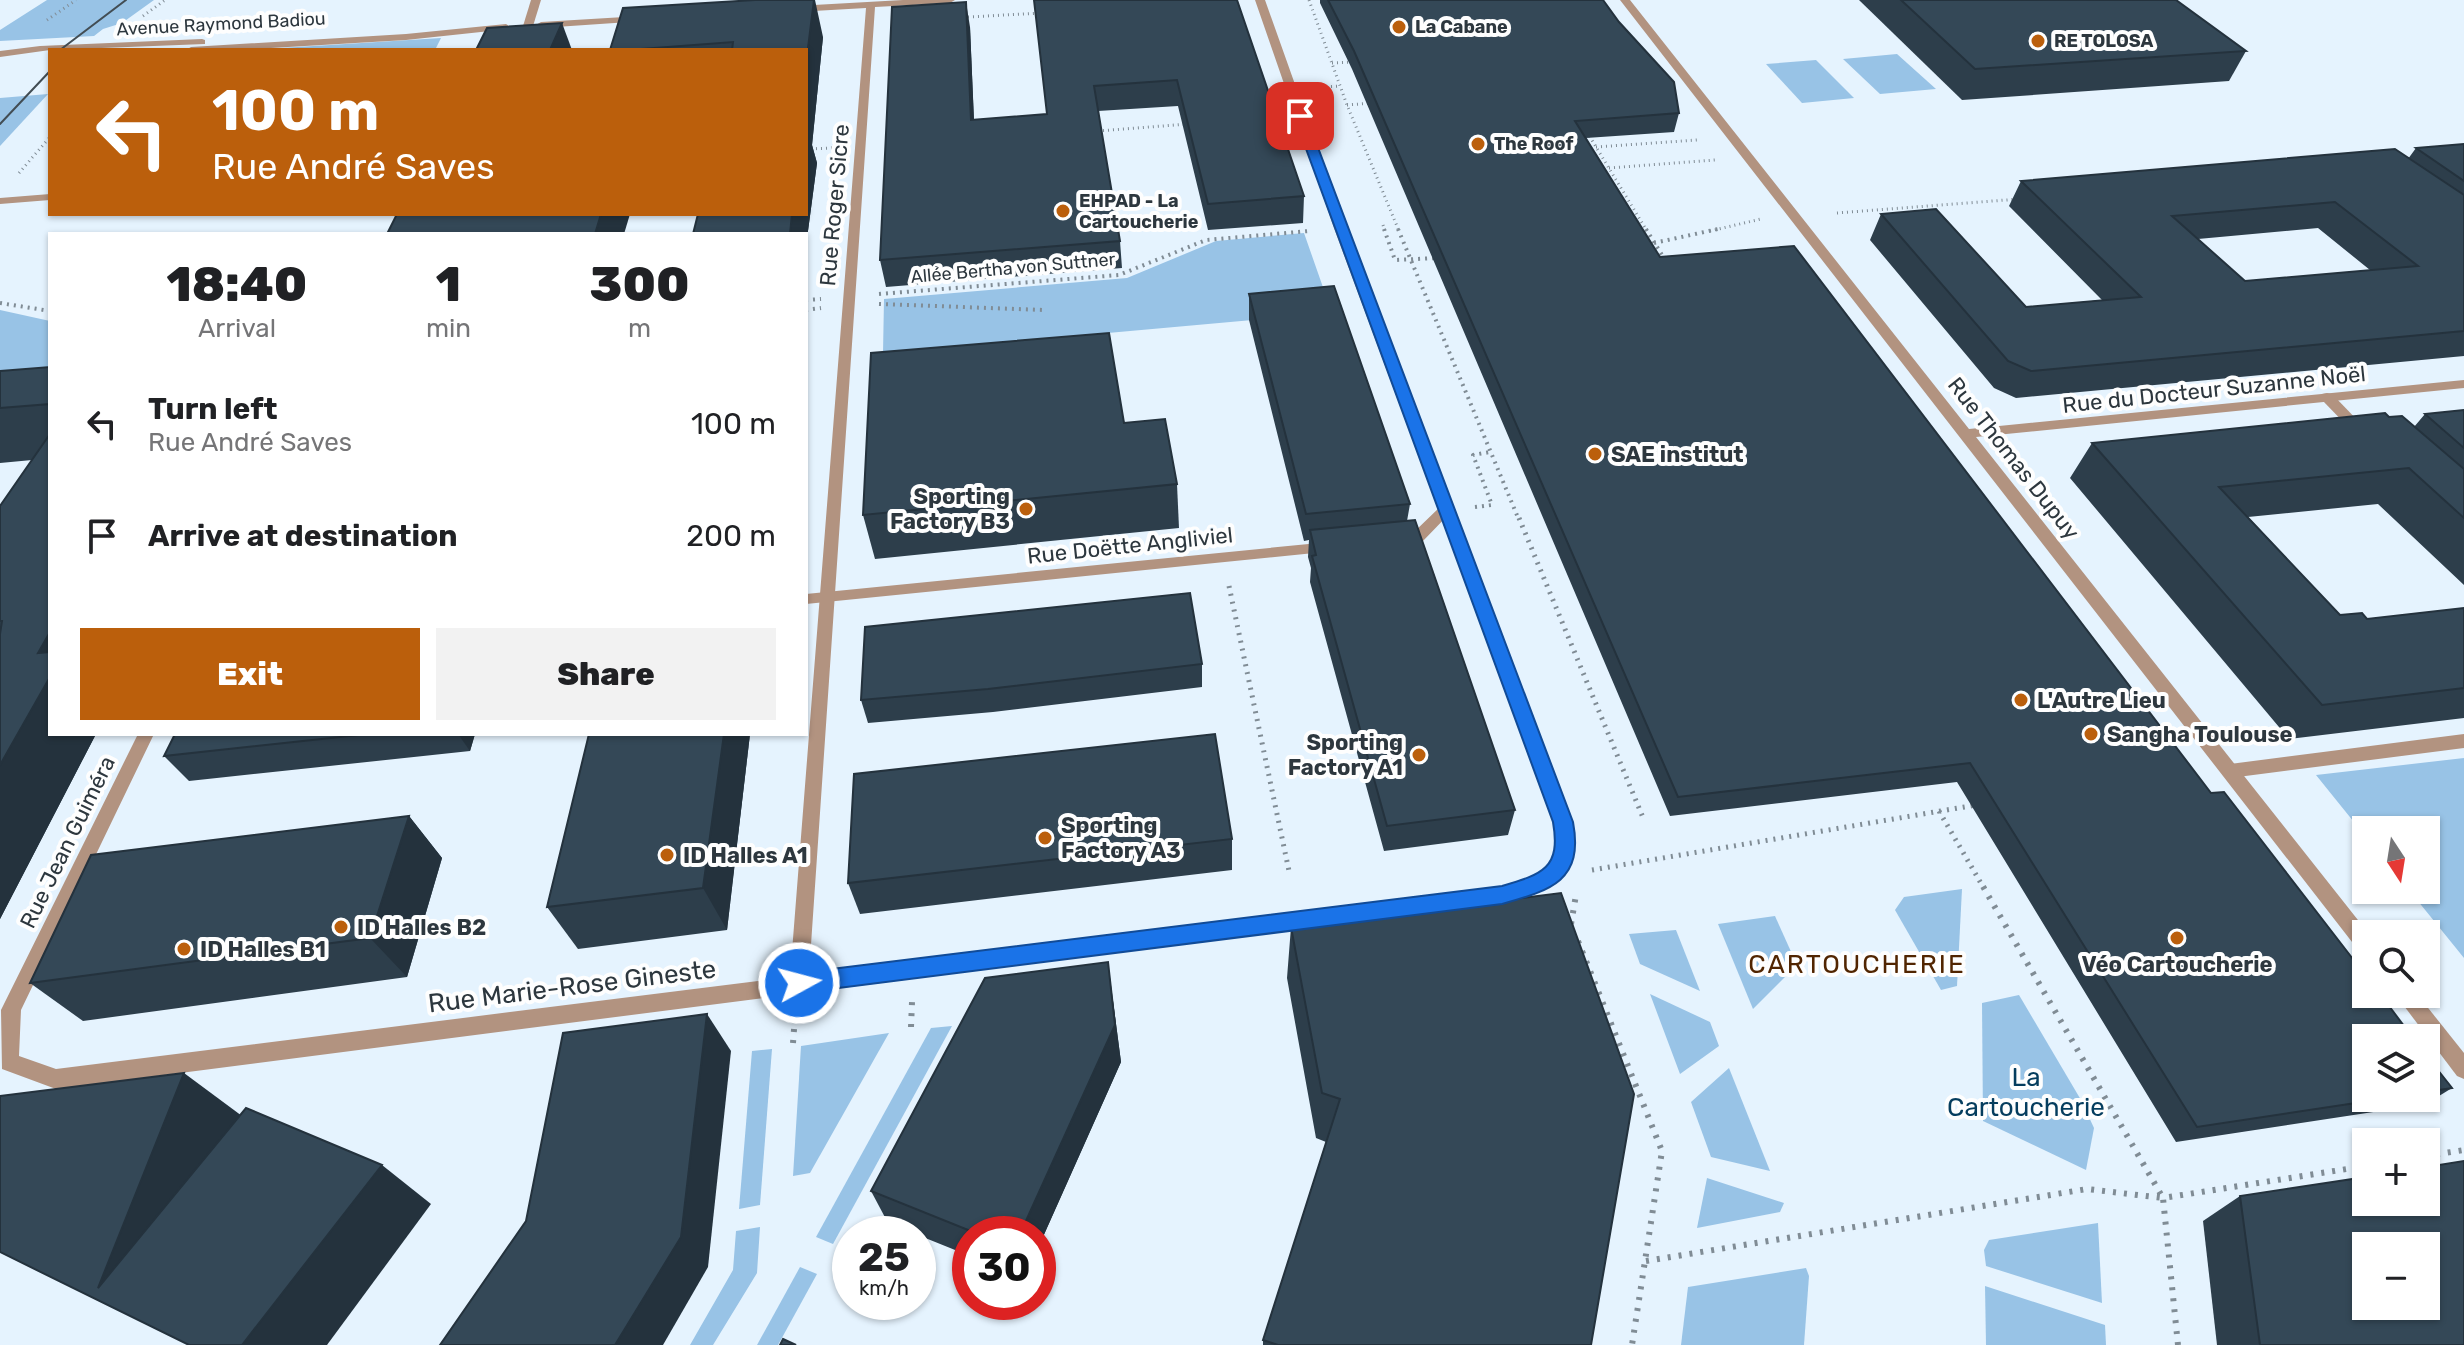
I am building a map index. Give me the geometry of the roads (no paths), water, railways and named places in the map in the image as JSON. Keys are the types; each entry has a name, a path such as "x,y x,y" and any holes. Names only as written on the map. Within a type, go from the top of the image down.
{"street":[{"path":"528,26 536,0"},
{"path":"783,10 950,0"},
{"path":"1260,0 1340,228 1446,509 1417,538 1388,541"},
{"name":"Rue Thomas Dupuy","path":"1625,0 2352,927"},
{"name":"Rue Roger Sicre","path":"799,983 871,5"},
{"name":"Avenue Raymond Badiou","path":"224,48 489,33 528,26 648,18"},
{"name":"Avenue Raymond Badiou","path":"59,48 409,30 489,33"},
{"name":"Avenue Raymond Badiou","path":"0,54 48,49"},
{"path":"0,61 48,58"},
{"path":"0,201 48,197"},
{"name":"Rue du Docteur Suzanne Noël","path":"1967,434 2464,384"},
{"path":"2327,397 2374,444"},
{"name":"Rue Marie-Rose Gineste","path":"9,1062 56,1079 1502,895 1542,884 1572,868 1563,822 1446,509"},
{"name":"Rue Doëtte Angliviel","path":"808,599 1343,546"},
{"name":"Rue Jean Guiméra","path":"9,1062 11,1010 145,736"},
{"path":"2230,771 2464,741"},
{"path":"2416,1008 2464,1069"}],"tram line":[{"path":"63,48 126,0"},
{"path":"0,124 48,73"}],"place":[{"name":"La Cabane","path":"1399,27"},
{"name":"RE TOLOSA","path":"2038,41"},
{"name":"The Roof","path":"1478,144"},
{"name":"EHPAD - La Cartoucherie","path":"1063,211"},
{"name":"SAE institut","path":"1595,454"},
{"name":"Sporting Factory B3","path":"1026,509"},
{"name":"L'Autre Lieu","path":"2021,700"},
{"name":"Sangha Toulouse","path":"2091,734"},
{"name":"Sporting Factory A1","path":"1419,755"},
{"name":"Sporting Factory A3","path":"1045,838"},
{"name":"ID Halles A1","path":"667,855"},
{"name":"ID Halles B2","path":"341,927"},
{"name":"Véo Cartoucherie","path":"2177,938"},
{"name":"ID Halles B1","path":"184,949"}],"district":[{"name":"CARTOUCHERIE","path":"1857,964"}],"park label":[{"name":"La Cartoucherie","path":"2026,1092"}]}
